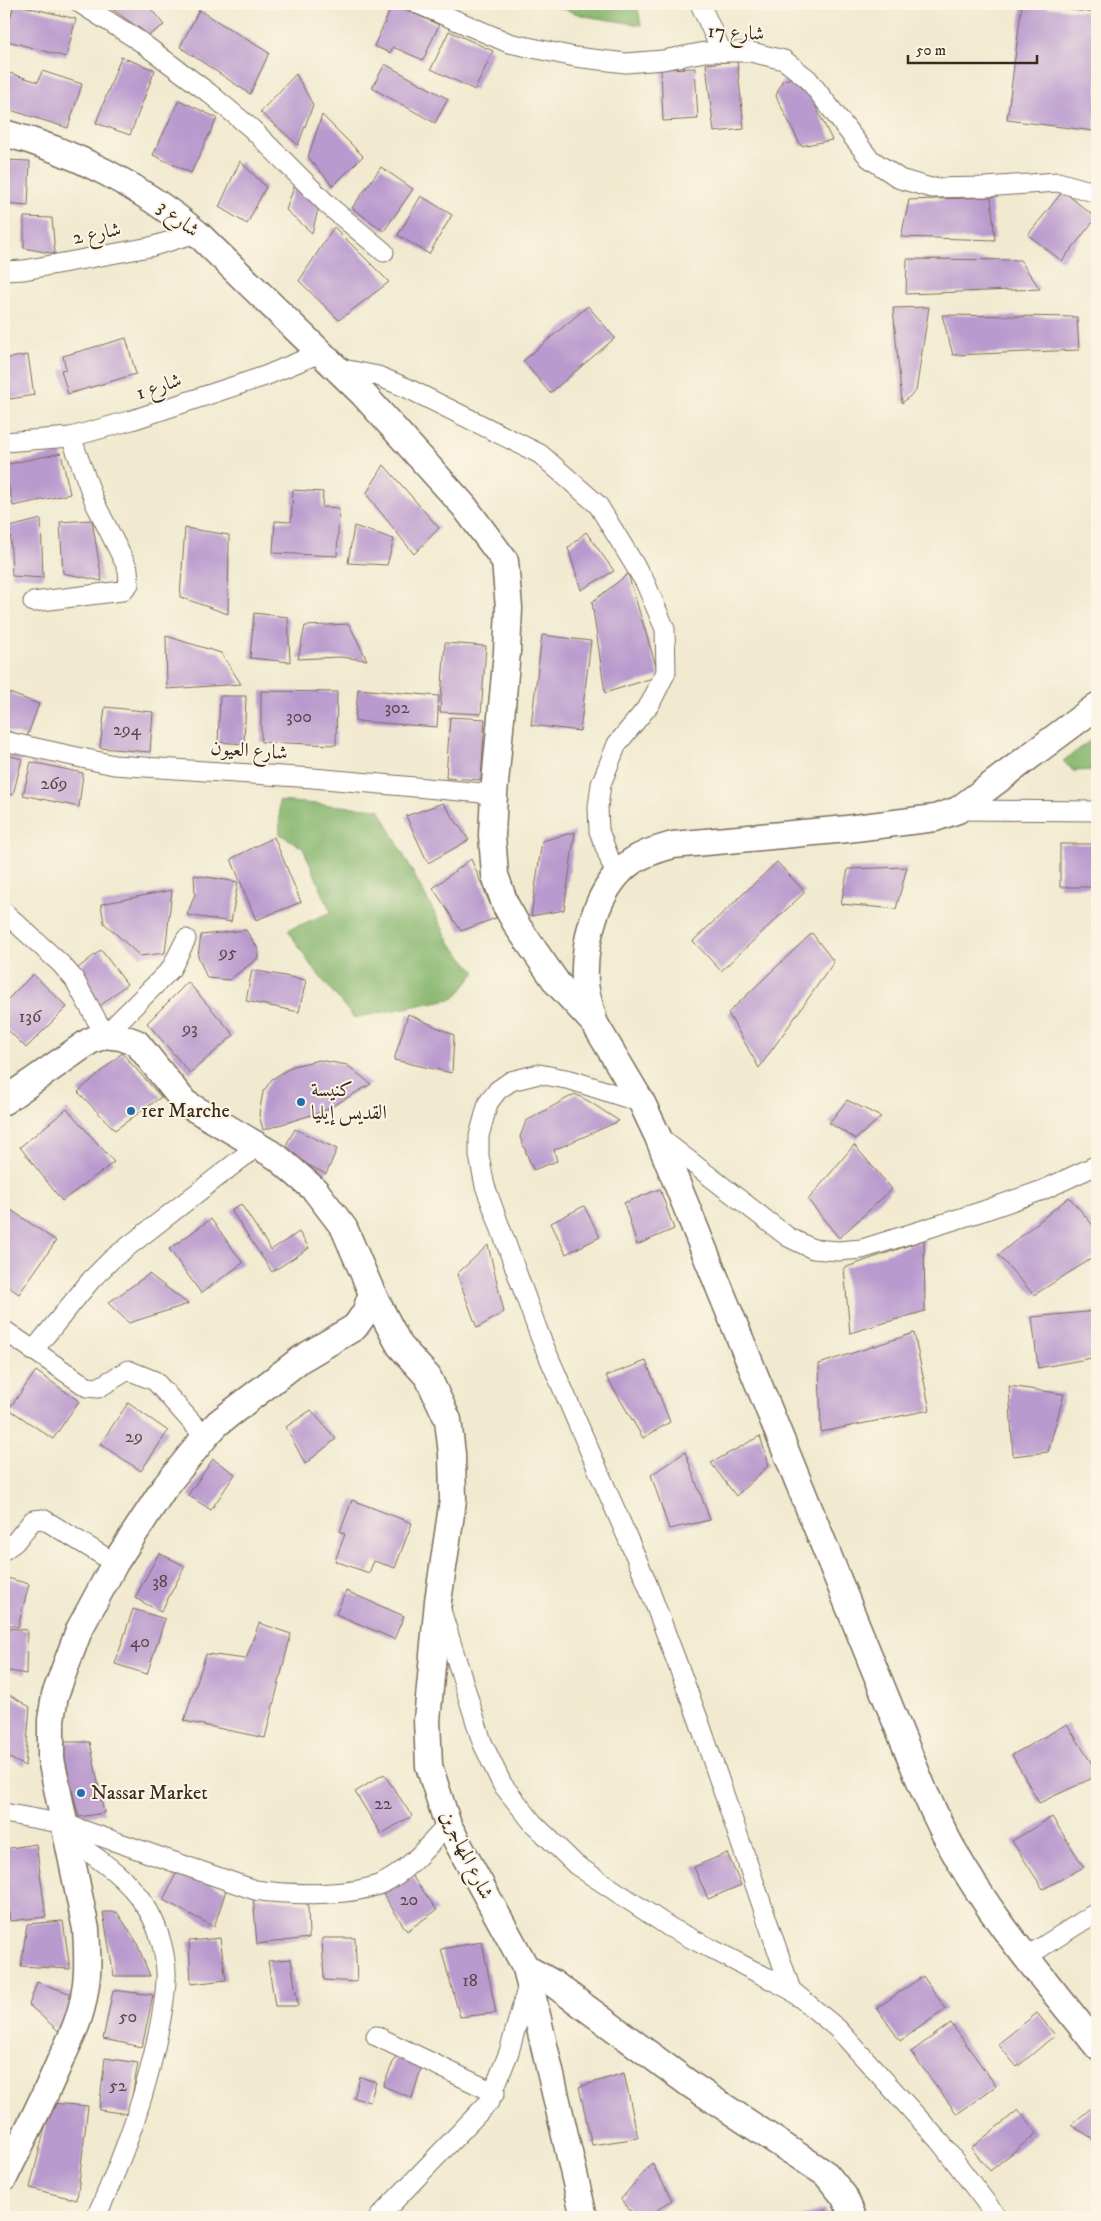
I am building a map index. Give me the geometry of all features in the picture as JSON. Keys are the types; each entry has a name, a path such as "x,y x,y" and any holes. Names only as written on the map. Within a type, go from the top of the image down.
{"street":[{"path":"81,4 138,40 210,93 252,129 329,206 384,252"},
{"name":"شارع 17","path":"418,4 509,43 575,57 626,63 663,60 705,52 751,52 784,60 808,79 869,158 900,179 931,188 985,187 1058,182 1097,193"},
{"path":"700,4 722,52"},
{"name":"شارع 3","path":"4,133 64,153 137,189 176,215 330,360 464,506 505,560 509,608 507,652 494,794 492,835 495,875 505,904 518,928 557,983 595,1024"},
{"name":"شارع 2","path":"4,271 24,270 150,247 197,233"},
{"path":"330,360 378,376 406,388 540,454 598,505 645,582 665,630 666,672 650,704 617,744 601,784 598,807 599,831 616,876"},
{"name":"شارع 1","path":"4,442 71,437 132,420 264,376 330,360"},
{"path":"33,602 122,591 129,584 128,569 95,503 71,437"},
{"path":"1097,706 958,810 935,818 855,828 674,845 653,850 632,861 616,876 605,893 593,921 586,950 585,985 595,1024 642,1103 658,1137 924,1791 951,1846 980,1893 1026,1957 1097,2046"},
{"name":"شارع العيون","path":"4,741 114,765 314,778 494,794"},
{"path":"958,810 1097,811"},
{"path":"4,912 74,979 105,1035"},
{"path":"4,1101 90,1041 105,1035 171,969 186,940"},
{"name":"شارع المهاجرين","path":"105,1035 121,1037 137,1043 184,1103 256,1147 277,1157 330,1207 344,1228 372,1293 400,1346 428,1377 448,1420 452,1454 453,1500 438,1601 427,1729 429,1766 448,1826 528,1975 584,2217"},
{"path":"642,1103 571,1080 539,1074 512,1081 498,1090 488,1103 479,1136 479,1156 485,1186 541,1339 645,1578 699,1722 791,1990"},
{"path":"658,1137 788,1237 813,1248 838,1251 862,1248 983,1211 1043,1190 1097,1165"},
{"path":"33,1351 91,1280 112,1259 256,1147"},
{"path":"4,2178 62,2059 79,2016 86,1990 88,1954 86,1929 51,1759 51,1720 55,1695 79,1630 115,1563 164,1488 205,1437 218,1423 301,1359 348,1333 360,1322 372,1293"},
{"path":"4,1330 33,1351 92,1388 98,1388 128,1370 155,1381 205,1437"},
{"name":"شارع المهاجرين","path":"348,1333 376,1335 400,1346"},
{"path":"4,1550 15,1542 33,1520 43,1520 115,1563"},
{"path":"438,1601 482,1742 502,1784 533,1823 576,1865 671,1928 791,1990 838,2029 941,2143 997,2217"},
{"path":"4,1813 255,1890 281,1894 368,1888 385,1882 402,1869 448,1826"},
{"path":"66,1831 124,1878 145,1905 158,1933 166,1971 164,1998 155,2050 138,2112 118,2171 96,2217"},
{"path":"1026,1957 1097,1912"},
{"path":"379,2217 456,2139 495,2093 528,1975 551,1982 691,2085 826,2174 844,2196 853,2217"},
{"path":"376,2036 495,2093"}],"green space":[{"path":"549,4 637,4 641,25 584,16"},
{"path":"1097,736 1097,770 1073,771 1063,761"},
{"path":"279,801 379,809 451,944 476,972 455,998 354,1018 312,967 288,930 331,912 303,848 280,834"}],"building":[{"path":"14,4 76,19 66,57 4,40"},
{"path":"113,4 147,4 164,25 149,35 112,9"},
{"path":"393,4 439,25 423,60 393,47 390,53 374,46"},
{"path":"1022,4 1097,13 1097,106 1094,131 1007,120"},
{"path":"199,10 269,53 250,94 180,47"},
{"path":"449,31 493,51 475,90 431,69"},
{"path":"121,57 155,70 130,135 96,123"},
{"path":"737,61 744,129 714,132 706,64"},
{"path":"385,64 448,99 435,123 372,88"},
{"path":"695,68 698,119 663,121 661,69"},
{"path":"42,71 82,84 68,128 4,108 4,79 6,72 38,82"},
{"path":"296,74 313,105 298,145 260,112"},
{"path":"800,75 832,140 801,146 776,96 782,81"},
{"path":"179,100 217,118 191,173 153,155"},
{"path":"322,115 363,156 333,186 308,157"},
{"path":"4,160 30,161 28,206 4,204"},
{"path":"240,161 266,187 247,224 219,207"},
{"path":"381,167 413,189 384,231 352,208"},
{"path":"296,181 321,198 312,233 286,210"},
{"path":"1063,191 1096,218 1062,261 1028,235"},
{"path":"421,196 452,215 429,254 398,235"},
{"path":"991,197 995,240 901,237 909,200"},
{"path":"24,217 52,218 55,254 24,248"},
{"path":"334,227 389,282 339,320 299,281"},
{"path":"907,259 1020,260 1040,289 906,294"},
{"path":"588,306 615,338 550,393 523,361"},
{"path":"929,307 916,391 902,403 893,308"},
{"path":"942,315 1077,317 1079,350 953,355"},
{"path":"126,338 136,374 68,394 61,370 66,369 63,356"},
{"path":"28,355 34,395 4,400 4,359"},
{"path":"61,453 70,494 13,506 4,465"},
{"path":"384,465 439,528 414,554 366,494"},
{"path":"293,490 323,492 322,507 339,508 337,556 273,553 275,521 291,522"},
{"path":"41,519 43,578 12,576 10,527"},
{"path":"92,520 102,581 63,573 60,522"},
{"path":"354,526 394,539 387,565 348,563"},
{"path":"185,528 229,535 228,614 180,597"},
{"path":"586,532 614,571 581,590 568,548"},
{"path":"628,574 659,676 605,693 592,602"},
{"path":"254,613 288,617 290,662 250,658"},
{"path":"349,624 367,660 339,657 298,659 305,626"},
{"path":"542,635 591,641 580,731 531,725"},
{"path":"166,636 221,653 241,684 167,689"},
{"path":"445,643 486,646 481,714 440,712"},
{"path":"358,689 439,696 437,727 355,721"},
{"path":"4,691 39,704 27,737 4,730"},
{"path":"261,691 337,692 336,745 261,742"},
{"path":"220,696 246,696 244,744 218,742"},
{"path":"105,707 153,712 150,752 100,748"},
{"path":"450,717 485,719 481,780 446,778"},
{"path":"4,754 22,759 13,795 4,793"},
{"path":"31,762 83,773 79,807 23,795"},
{"path":"443,803 469,840 428,863 406,816"},
{"path":"575,832 564,910 531,916 542,841"},
{"path":"274,837 301,902 256,920 231,859"},
{"path":"1060,844 1097,844 1097,887 1060,887"},
{"path":"471,859 496,918 461,931 433,888"},
{"path":"777,862 805,892 721,971 693,941"},
{"path":"907,867 896,909 841,904 848,869"},
{"path":"194,875 238,882 231,922 187,915 195,894"},
{"path":"172,890 165,953 140,956 104,923 101,904"},
{"path":"246,930 258,949 258,958 229,980 207,978 198,956 201,935"},
{"path":"812,933 834,962 759,1068 728,1013"},
{"path":"101,950 127,984 100,1006 73,972"},
{"path":"252,970 306,980 299,1012 246,1001"},
{"path":"33,974 67,1007 26,1048 4,1026 4,1003"},
{"path":"188,982 234,1035 190,1073 147,1023"},
{"path":"408,1014 454,1035 452,1073 394,1060"},
{"path":"122,1053 161,1097 115,1130 78,1092"},
{"name":"كنيسة القديس إيليا","path":"319,1060 347,1065 371,1084 324,1111 263,1130 259,1114 263,1092 272,1079 293,1066"},
{"path":"575,1094 619,1121 554,1150 557,1161 533,1170 520,1137 526,1121"},
{"path":"847,1100 881,1117 856,1139 829,1123"},
{"path":"67,1109 114,1162 62,1201 20,1147"},
{"path":"295,1129 337,1149 326,1174 282,1152"},
{"path":"854,1145 892,1189 839,1238 808,1200"},
{"path":"660,1189 674,1229 637,1245 624,1203"},
{"path":"1069,1197 1097,1230 1097,1255 1034,1295 998,1255"},
{"path":"241,1204 271,1250 299,1232 309,1248 272,1272 231,1210"},
{"path":"4,1205 56,1241 19,1294 4,1284"},
{"path":"584,1206 600,1237 566,1254 551,1223"},
{"path":"211,1219 243,1263 201,1293 169,1249"},
{"path":"924,1240 925,1311 850,1333 844,1268"},
{"path":"488,1245 504,1312 477,1328 457,1274"},
{"path":"149,1274 188,1304 129,1323 108,1303"},
{"path":"1096,1311 1097,1357 1038,1368 1032,1317"},
{"path":"914,1333 930,1410 821,1432 819,1364"},
{"path":"646,1361 670,1422 643,1438 606,1376"},
{"path":"36,1371 79,1401 53,1439 9,1409"},
{"path":"1009,1386 1064,1394 1048,1452 1013,1456"},
{"path":"128,1403 168,1431 141,1471 100,1444"},
{"path":"311,1410 336,1439 305,1464 286,1427"},
{"path":"760,1436 769,1465 736,1496 711,1463"},
{"path":"685,1452 710,1520 669,1529 651,1475"},
{"path":"213,1459 235,1474 211,1510 188,1495"},
{"path":"352,1500 412,1523 395,1568 374,1561 369,1573 335,1561 345,1534 340,1532"},
{"path":"159,1553 185,1566 161,1612 135,1598"},
{"path":"4,1577 29,1584 18,1627 4,1623"},
{"path":"346,1591 404,1616 394,1639 336,1614"},
{"path":"133,1609 165,1619 147,1674 115,1664"},
{"path":"259,1623 291,1634 265,1738 184,1721 206,1654 246,1659"},
{"path":"4,1627 27,1630 26,1674 4,1670"},
{"path":"4,1692 30,1707 25,1766 4,1755"},
{"path":"1067,1724 1097,1772 1097,1776 1039,1803 1012,1755"},
{"path":"60,1742 90,1742 104,1813 79,1817"},
{"path":"384,1774 412,1816 381,1834 355,1792"},
{"path":"1052,1817 1084,1867 1043,1889 1012,1841"},
{"path":"36,1844 46,1917 10,1921 4,1874 4,1849"},
{"path":"727,1853 741,1885 708,1899 694,1867"},
{"path":"178,1870 226,1890 214,1927 163,1900"},
{"path":"409,1872 437,1910 407,1931 381,1891"},
{"path":"253,1896 308,1904 309,1938 257,1944"},
{"path":"103,1912 117,1912 136,1941 150,1976 114,1976"},
{"path":"63,1921 70,1969 21,1966 27,1924"},
{"path":"220,1938 226,1980 191,1984 189,1941"},
{"path":"322,1938 355,1938 357,1982 324,1980"},
{"path":"482,1942 496,2013 460,2017 441,1949"},
{"path":"291,1959 298,2006 275,2006 268,1961"},
{"path":"923,1976 946,2009 900,2041 877,2008"},
{"path":"37,1982 72,1994 61,2033 29,2005"},
{"path":"113,1990 153,1995 142,2047 103,2039"},
{"path":"1037,2013 1055,2035 1017,2067 998,2044"},
{"path":"951,2023 996,2086 957,2114 911,2052"},
{"path":"398,2051 423,2062 412,2098 383,2086"},
{"path":"105,2058 138,2063 129,2114 99,2110"},
{"path":"624,2073 638,2138 592,2145 579,2087"},
{"path":"360,2077 376,2082 370,2102 354,2098"},
{"path":"51,2103 88,2106 77,2200 30,2188"},
{"path":"1097,2103 1097,2141 1071,2125"},
{"path":"1018,2110 1037,2133 990,2171 971,2148"},
{"path":"652,2163 672,2200 647,2217 635,2217 621,2199"},
{"path":"825,2209 828,2217 797,2217"},
{"path":"18,2213 42,2216 42,2217 18,2217"}],"place":[{"name":"كنيسة القديس إيليا","path":"301,1102"},
{"name":"1er Marche","path":"131,1111"},
{"name":"Nassar Market","path":"81,1793"}]}
